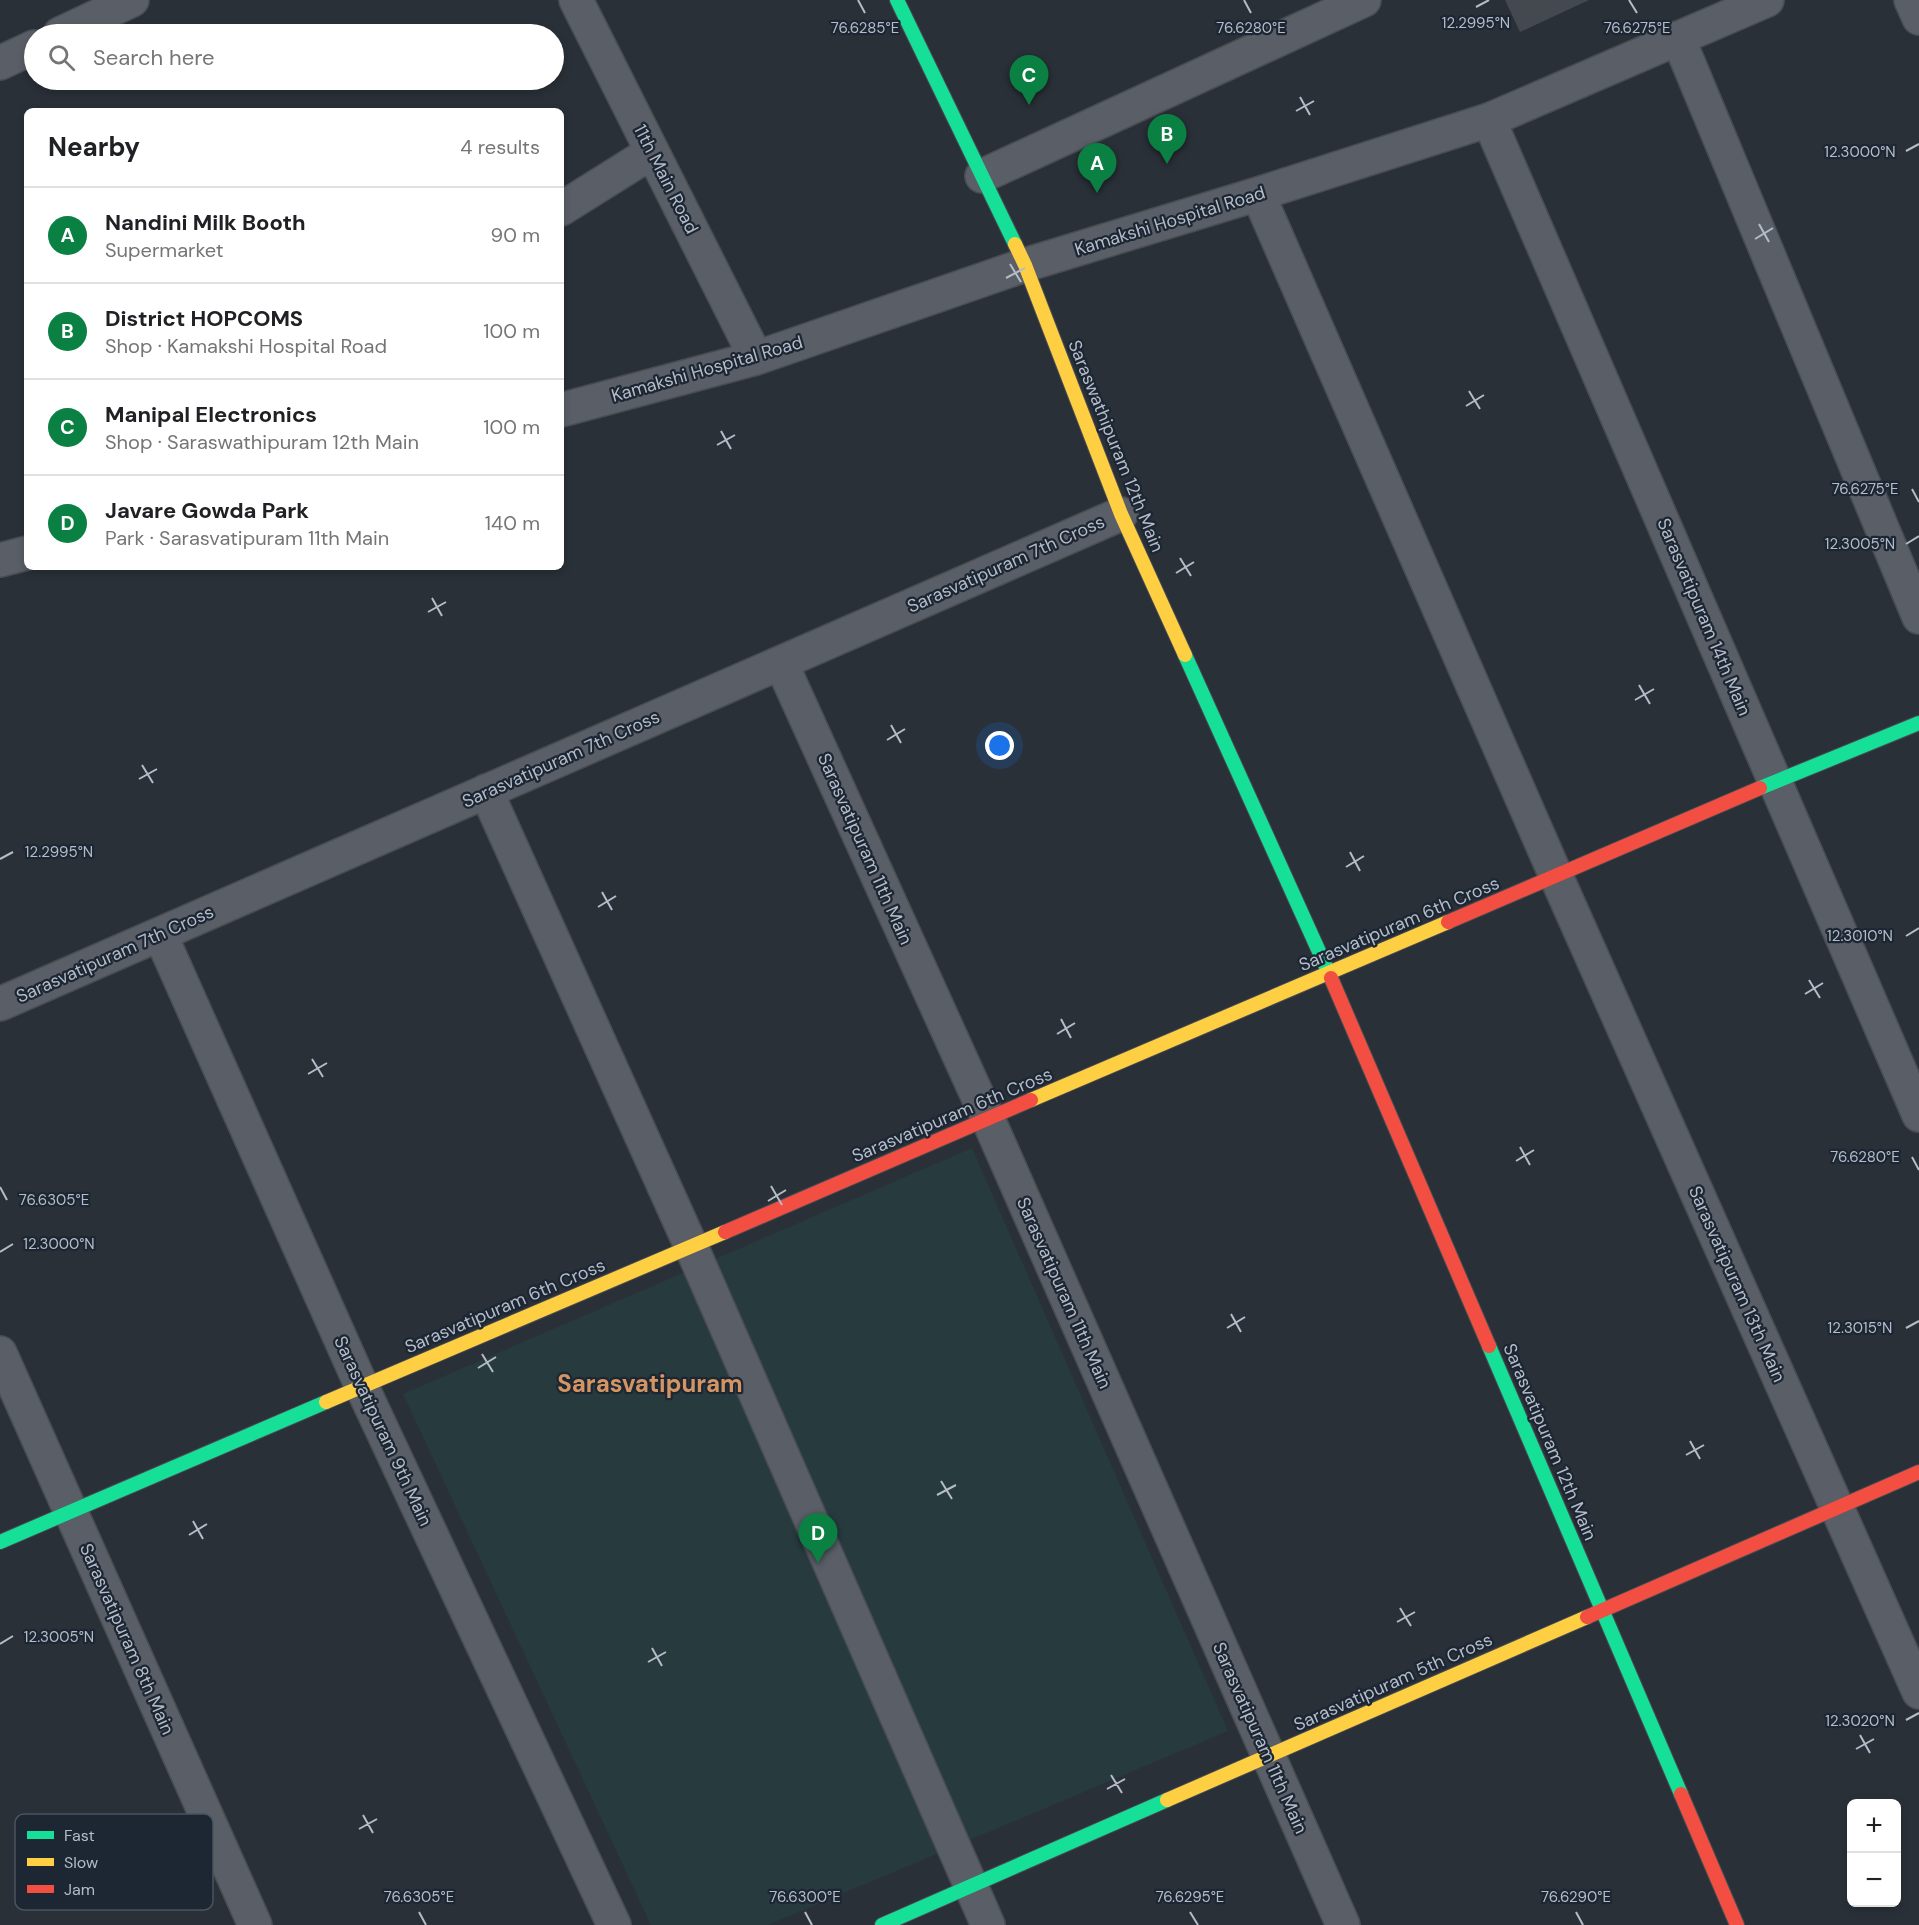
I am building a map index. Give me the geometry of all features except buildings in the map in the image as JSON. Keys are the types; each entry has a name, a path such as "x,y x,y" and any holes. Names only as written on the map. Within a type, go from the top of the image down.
{"street":[{"path":"81,24 132,0"},
{"name":"11th Main Road","path":"576,0 756,358"},
{"name":"Saraswathipuram 12th Main","path":"897,0 1024,265 1121,514 1329,973"},
{"path":"982,176 1364,0"},
{"name":"Kamakshi Hospital Road","path":"564,409 756,358 1024,265 1258,194 1489,120 1767,0"},
{"path":"1911,0 1919,18"},
{"path":"1678,38 1919,617"},
{"path":"0,63 24,52"},
{"name":"Sarasvatipuram 14th Main","path":"1489,120 1919,1114"},
{"path":"564,207 652,152"},
{"name":"Sarasvatipuram 13th Main","path":"1258,194 1556,876 1919,1692"},
{"name":"Sarasvatipuram 7th Cross","path":"0,1004 1121,514"},
{"name":"Sarasvatipuram 11th Main","path":"781,663 988,1119 1343,1925"},
{"name":"Sarasvatipuram 6th Cross","path":"0,1542 1775,782 1919,723"},
{"path":"486,791 691,1246 988,1925"},
{"name":"Sarasvatipuram 9th Main","path":"160,934 362,1387 614,1925"},
{"name":"Sarasvatipuram 12th Main","path":"1329,973 1737,1925"},
{"name":"Sarasvatipuram 8th Main","path":"0,1353 205,1814"},
{"name":"Sarasvatipuram 5th Cross","path":"882,1925 1919,1472"},
{"name":"Sarasvatipuram 8th Main","path":"213,1831 255,1925"}],"green space":[{"path":"972,1148 1228,1731 768,1925 651,1925 403,1394"}],"traffic: fast":[{"path":"897,0 1015,244"},
{"path":"1185,655 1331,978"},
{"path":"1760,788 1919,723"},
{"path":"1489,1346 1681,1794"},
{"path":"0,1542 326,1402"},
{"path":"882,1925 1167,1800"}],"traffic: slow":[{"path":"1015,244 1121,514 1185,655"},
{"path":"1031,1100 1448,922"},
{"path":"326,1402 725,1232"},
{"path":"1167,1800 1587,1617"}],"traffic: jam":[{"path":"1448,922 1760,788"},
{"path":"1331,978 1489,1346"},
{"path":"725,1232 1031,1100"},
{"path":"1587,1617 1919,1472"},
{"path":"1681,1794 1737,1925"}],"place":[{"name":"Manipal Electronics","path":"1029,105"},
{"name":"District HOPCOMS","path":"1167,164"},
{"name":"Nandini Milk Booth","path":"1097,193"},
{"name":"Javare Gowda Park","path":"818,1563"}],"district":[{"name":"Sarasvatipuram","path":"650,1384"}]}
